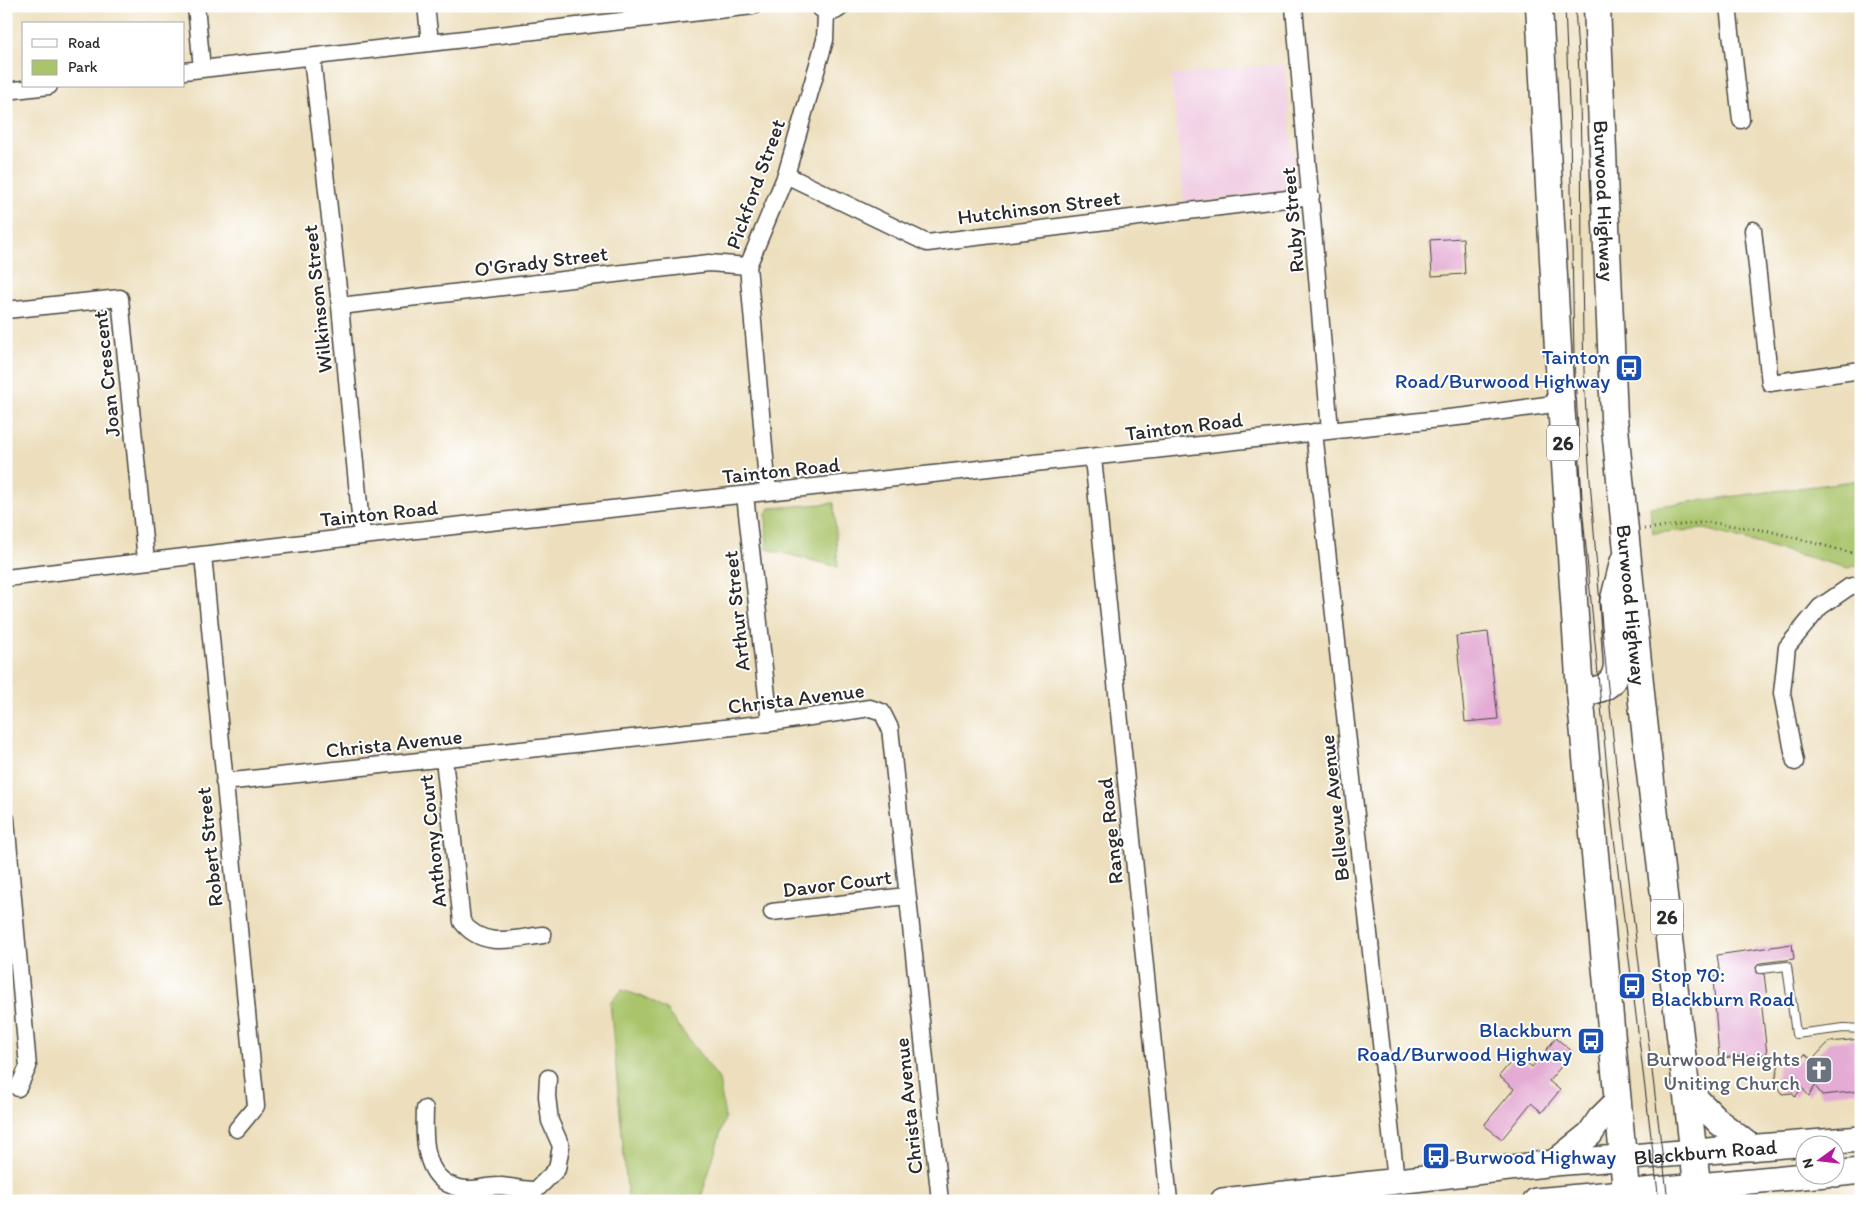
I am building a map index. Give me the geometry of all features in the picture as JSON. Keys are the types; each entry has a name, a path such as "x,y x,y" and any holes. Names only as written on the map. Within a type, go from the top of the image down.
{"highway":[{"name":"26","path":"1539,6 1561,403 1580,692 1626,1196"},
{"name":"Burwood Highway","path":"1597,6 1611,364 1634,538 1642,703 1688,1090 1698,1194"},
{"path":"1580,692 1602,689 1616,674 1613,602 1634,538"}],"main road":[{"path":"1688,1090 1720,1123 1752,1148"},
{"path":"1554,1163 1590,1134 1600,1119 1618,1101"},
{"name":"Blackburn Road","path":"1223,1201 1554,1163 1861,1139"},
{"path":"1844,1173 1861,1171"},
{"name":"Blackburn Road","path":"1536,1201 1698,1194 1768,1180 1794,1177"},
{"path":"1736,1201 1768,1180"}],"street":[{"path":"196,6 202,69"},
{"path":"426,6 430,42"},
{"path":"185,71 312,58 648,12 753,6"},
{"path":"822,9 835,12 842,6"},
{"name":"Ruby Street","path":"1294,6 1312,196 1322,431"},
{"path":"1728,6 1741,120"},
{"name":"Pickford Street","path":"768,492 748,266 786,175 825,40 822,9"},
{"name":"Wilkinson Street","path":"312,58 340,306 362,536"},
{"path":"6,91 32,88"},
{"name":"Hutchinson Street","path":"786,175 927,243 1312,196"},
{"path":"1753,230 1770,383 1861,370"},
{"name":"O'Grady Street","path":"340,306 709,263 748,266"},
{"name":"Joan Crescent","path":"6,310 120,298 146,560"},
{"name":"Tainton Road","path":"6,578 362,536 1467,416 1561,403"},
{"name":"Bellevue Avenue","path":"1322,431 1396,1180"},
{"name":"Range Road","path":"1093,458 1170,1201"},
{"name":"Arthur Street","path":"745,495 770,723"},
{"name":"Robert Street","path":"203,555 256,1106 237,1128"},
{"path":"1795,762 1782,693 1787,647 1820,607 1849,587 1861,584"},
{"name":"Christa Avenue","path":"224,782 770,723 870,708 882,712 890,728 906,896 940,1201"},
{"name":"Anthony Court","path":"444,758 462,922 471,933 494,940 543,935"},
{"path":"6,819 28,1067 18,1088"},
{"name":"Davor Court","path":"772,912 906,896"},
{"path":"425,1109 425,1134 430,1166 444,1183 465,1189 500,1186 537,1195 557,1169 561,1146 550,1121 547,1096 548,1078"}],"lane":[{"path":"1761,969 1787,966 1796,1034 1844,1028 1861,1029"}],"path":[{"path":"1634,538 1707,522 1768,531 1856,554 1861,557"}],"shaded area":[{"path":"1284,64 1295,176 1292,184 1277,192 1184,203 1171,75"},
{"path":"1861,1191 1861,1201 1796,1201 1819,1196"}],"green space":[{"path":"1861,480 1861,564 1848,568 1705,529 1653,533 1650,507"},
{"path":"834,503 838,567 767,549 766,513 770,508"},
{"path":"622,990 643,997 666,1010 719,1079 725,1118 700,1201 628,1201 610,1002"}],"building":[{"path":"1463,238 1465,274 1432,276 1430,240"},
{"path":"1488,632 1498,719 1465,722 1456,636"},
{"path":"1792,944 1794,959 1760,963 1756,967 1757,973 1764,974 1767,998 1761,999 1767,1054 1719,1058 1713,977 1720,976 1717,955"},
{"path":"1556,1038 1573,1052 1549,1081 1560,1090 1542,1112 1531,1103 1502,1139 1484,1125 1514,1089 1499,1076 1517,1055 1532,1067"},
{"name":"Burwood Heights Uniting Church","path":"1861,1039 1861,1091 1822,1095 1815,1086 1809,1096 1802,1088 1795,1097 1792,1093 1782,1094 1775,1080 1780,1060 1788,1059 1792,1055 1799,1062 1805,1054 1812,1060 1829,1042"}],"tram line":[{"path":"1565,6 1570,129 1574,358 1583,516 1612,822 1659,1201"},
{"path":"1575,6 1580,113 1584,381 1594,530 1611,722 1668,1201"}],"place":[{"name":"Tainton Road/Burwood Highway","path":"1629,368"},
{"name":"Stop 70: Blackburn Road","path":"1632,986"},
{"name":"Blackburn Road/Burwood Highway","path":"1591,1041"},
{"name":"Burwood Heights Uniting Church","path":"1819,1070"},
{"name":"Burwood Highway","path":"1436,1156"}]}
